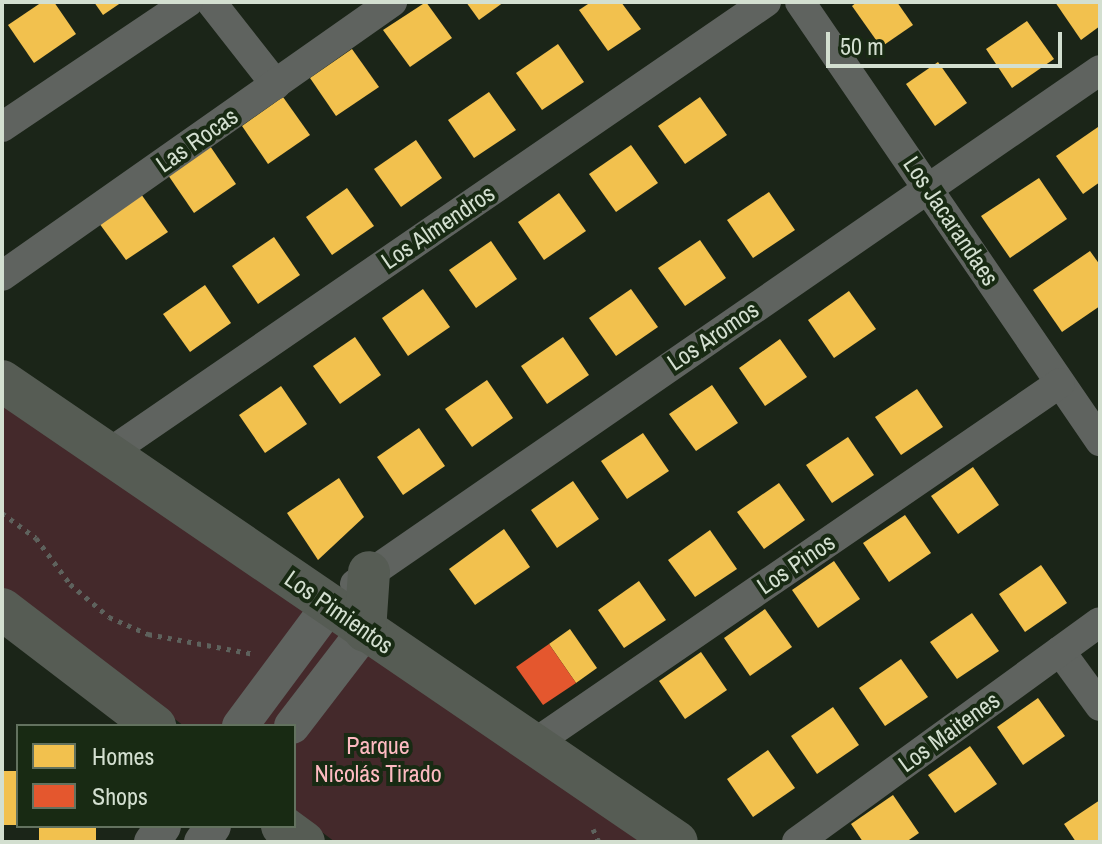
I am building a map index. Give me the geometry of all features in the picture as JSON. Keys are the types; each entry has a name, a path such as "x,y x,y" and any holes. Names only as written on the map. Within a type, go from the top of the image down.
{"main road":[{"name":"Los Pimientos","path":"2,381 677,842"},
{"path":"365,631 369,572"},
{"path":"2,609 152,724"},
{"path":"285,828 304,842"}],"street":[{"path":"2,127 188,2"},
{"path":"211,2 276,85"},
{"name":"Las Rocas","path":"2,276 392,2"},
{"name":"Los Almendros","path":"109,453 766,2"},
{"name":"Los Jacarandaes","path":"800,2 1060,383 1096,428"},
{"name":"Los Aromos","path":"329,606 369,572 1100,70"},
{"name":"Los Pinos","path":"532,745 1060,383"},
{"path":"241,724 329,606"},
{"name":"Los Maitenes","path":"797,842 1100,622"},
{"path":"294,724 365,631"},
{"path":"1060,651 1100,706"}],"path":[{"path":"2,513 36,538 70,584 109,617 217,650 291,657"}],"green space":[{"name":"Parque Nicolás Tirado","path":"2,402 647,842 335,842 296,813 296,724 181,724 2,588"}],"building: Homes":[{"path":"42,2 54,2 76,34 34,63 8,25"},
{"path":"94,2 122,2 103,15"},
{"path":"426,2 452,38 410,67 383,30"},
{"path":"466,2 504,2 479,20"},
{"path":"591,2 621,2 641,29 608,51 579,10"},
{"path":"857,2 897,2 913,25 881,47 852,6"},
{"path":"1055,2 1100,2 1100,26 1081,40"},
{"path":"1027,21 1054,59 1012,88 986,49"},
{"path":"558,44 584,82 542,110 516,73"},
{"path":"352,49 379,87 336,116 310,78"},
{"path":"938,62 967,103 935,126 906,84"},
{"path":"489,92 516,130 474,158 448,120"},
{"path":"283,97 310,135 268,164 242,126"},
{"path":"700,97 727,135 685,164 658,126"},
{"path":"1098,127 1100,182 1083,194 1056,156"},
{"path":"416,140 442,178 401,207 374,169"},
{"path":"631,145 658,183 616,212 589,174"},
{"path":"210,146 236,184 194,213 168,175"},
{"path":"1039,178 1067,219 1010,258 981,216"},
{"path":"347,188 374,226 332,255 306,217"},
{"path":"769,192 795,230 753,258 727,220"},
{"path":"559,193 586,231 544,260 518,222"},
{"path":"141,194 168,232 126,260 99,223"},
{"path":"274,237 300,275 258,304 232,266"},
{"path":"700,240 726,278 685,306 658,268"},
{"path":"491,241 517,279 476,308 449,270"},
{"path":"1090,251 1100,265 1100,306 1062,332 1033,290"},
{"path":"205,285 231,323 190,352 163,314"},
{"path":"423,289 450,327 408,356 382,318"},
{"path":"631,289 658,327 616,356 589,318"},
{"path":"849,291 876,329 834,358 808,320"},
{"path":"355,337 381,375 340,404 313,366"},
{"path":"563,337 589,375 547,404 521,366"},
{"path":"780,339 807,377 765,406 739,368"},
{"path":"487,380 513,418 472,447 445,409"},
{"path":"712,385 738,423 696,451 669,414"},
{"path":"281,386 307,424 265,453 239,415"},
{"path":"917,389 943,427 901,455 875,417"},
{"path":"419,428 445,466 403,495 377,457"},
{"path":"643,433 669,471 627,499 601,461"},
{"path":"848,437 874,475 832,503 806,465"},
{"path":"973,467 999,505 958,534 931,496"},
{"path":"339,478 364,517 318,560 287,513"},
{"path":"573,481 599,519 557,548 531,510"},
{"path":"779,483 805,520 764,549 737,512"},
{"path":"905,515 931,553 889,582 863,543"},
{"path":"504,529 530,567 475,605 449,569"},
{"path":"710,530 737,569 695,597 668,560"},
{"path":"834,561 860,599 818,628 792,590"},
{"path":"1041,565 1067,603 1025,632 999,594"},
{"path":"639,581 666,620 624,648 598,610"},
{"path":"765,609 792,647 750,676 724,638"},
{"path":"972,613 999,651 957,679 930,642"},
{"path":"570,629 597,668 576,683 549,644"},
{"path":"701,652 727,690 685,719 659,681"},
{"path":"901,659 928,697 885,726 859,688"},
{"path":"1038,698 1065,736 1023,765 997,727"},
{"path":"833,707 859,745 817,774 791,736"},
{"path":"970,746 997,784 955,813 928,775"},
{"path":"768,750 795,788 753,817 727,779"},
{"path":"2,771 16,771 16,825 2,825"},
{"path":"893,795 919,833 906,842 863,842 851,824"},
{"path":"1100,800 1100,842 1076,842 1064,824"},
{"path":"39,828 96,828 96,841 39,840"}],"building: Shops":[{"path":"549,644 576,683 543,705 516,667"}]}
